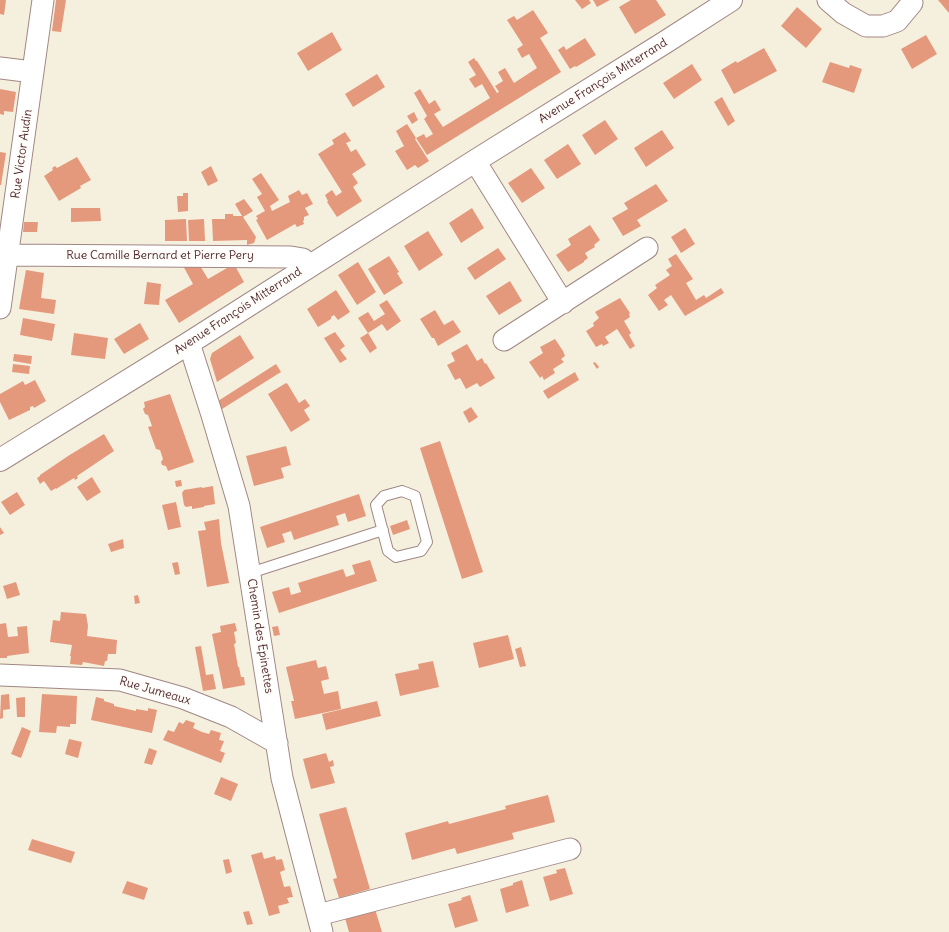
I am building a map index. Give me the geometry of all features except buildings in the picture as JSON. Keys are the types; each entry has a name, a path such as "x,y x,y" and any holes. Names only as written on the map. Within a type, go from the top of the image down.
{"main road":[{"name":"Avenue François Mitterrand","path":"0,460 189,343 731,0"}],"street":[{"name":"Rue Victor Audin","path":"0,308 43,0"},
{"path":"828,0 843,13 866,26 883,26 898,21 912,3"},
{"path":"0,68 33,72"},
{"path":"475,161 563,302"},
{"path":"504,340 647,248"},
{"name":"Rue Camille Bernard et Pierre Pery","path":"8,255 291,257 303,259 309,266"},
{"name":"Chemin des Epinettes","path":"189,343 239,506 282,778 320,923"},
{"name":"Rue Jumeaux","path":"0,675 120,680 183,698 231,717 277,742"},
{"path":"320,923 570,849"}],"lane":[{"path":"402,491 415,496 427,542 421,550 396,556 388,551 383,530 376,505 384,496 402,491"},
{"path":"250,573 383,530"}]}
